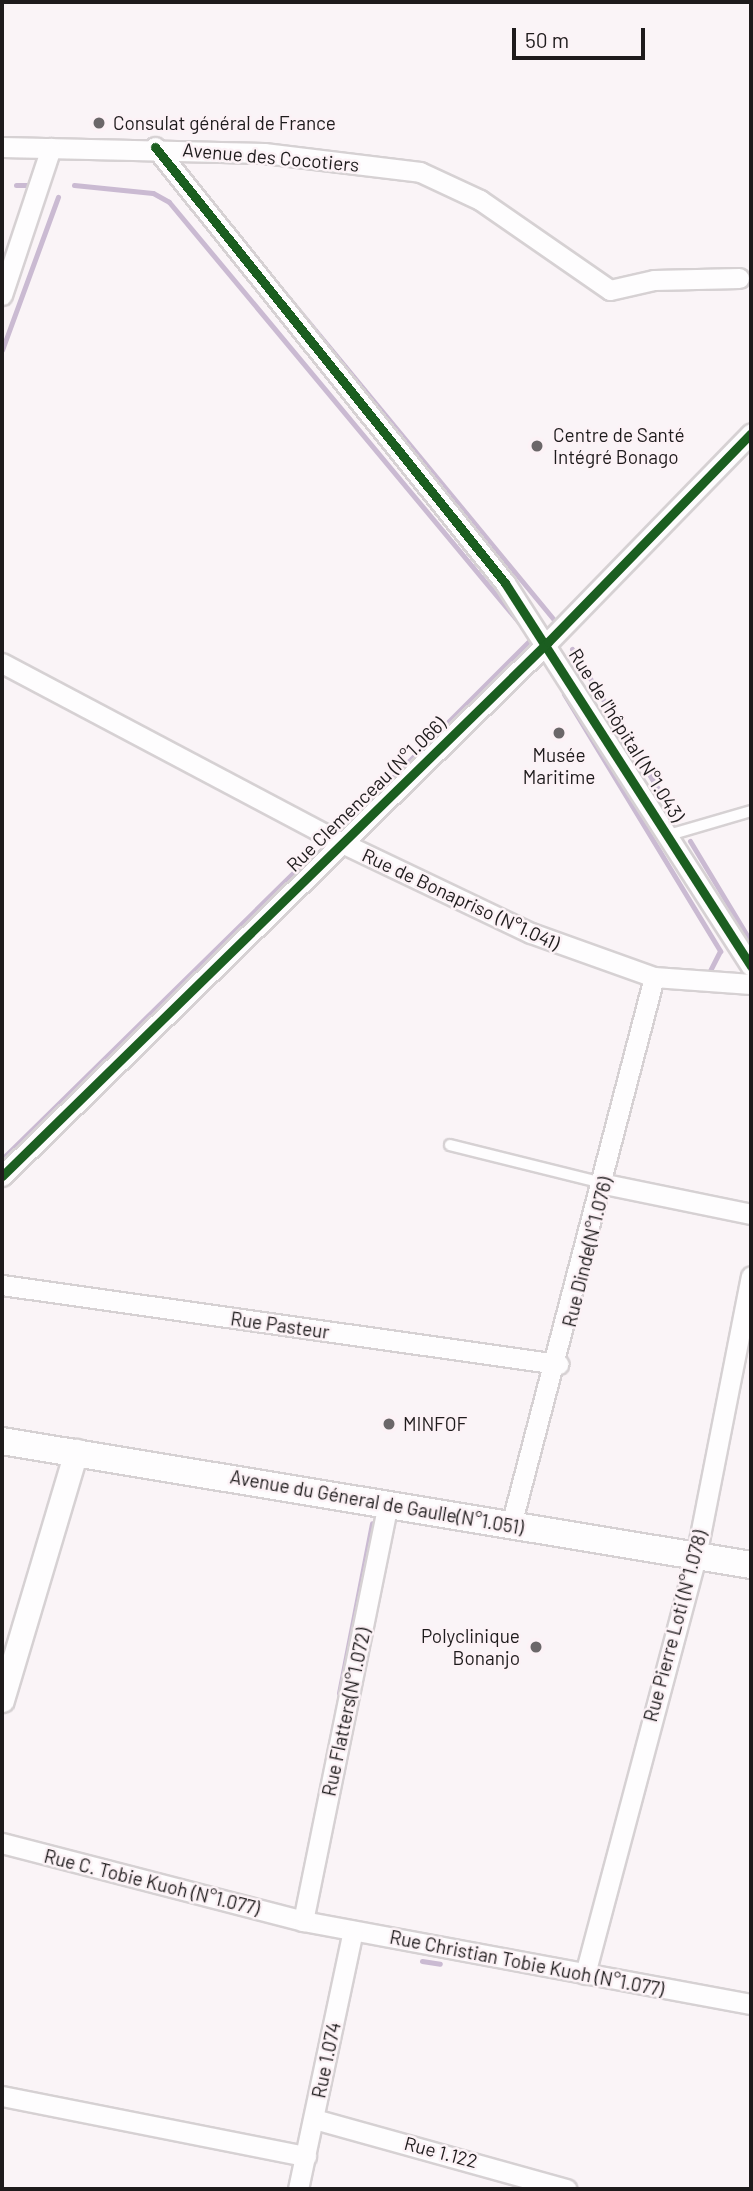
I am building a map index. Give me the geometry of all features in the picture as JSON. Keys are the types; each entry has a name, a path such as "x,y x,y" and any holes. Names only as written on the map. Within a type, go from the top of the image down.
{"main road":[{"name":"Avenue du Géneral de Gaulle(N°1.051)","path":"2,1441 76,1451 751,1565"}],"street":[{"name":"Avenue des Cocotiers","path":"2,147 155,147 420,172 450,182 610,290 654,280 738,278"},
{"name":"Rue de l'hôpital (N°1.043)","path":"155,147 548,642 751,967"},
{"path":"2,295 51,148"},
{"name":"Rue Clemenceau (N°1.066)","path":"2,1176 548,642 751,433"},
{"name":"Rue de Bonapriso (N°1.041)","path":"2,663 342,843 531,933 653,977 751,984"},
{"name":"Rue Dinde(N°1.076)","path":"512,1525 605,1184 653,977"},
{"path":"605,1184 751,1214"},
{"name":"Rue Pierre Loti (N°1.078)","path":"585,1974 696,1556 751,1276"},
{"name":"Rue Pasteur","path":"2,1285 558,1364"},
{"path":"2,1700 76,1451"},
{"name":"Rue Flatters(N°1.072)","path":"303,1921 388,1504"},
{"name":"Rue C. Tobie Kuoh (N°1.077)","path":"2,1843 303,1921"},
{"name":"Rue Christian Tobie Kuoh (N°1.077)","path":"303,1921 751,2004"},
{"name":"Rue 1.074","path":"298,2189 353,1931"},
{"path":"2,2095 306,2156"},
{"name":"Rue 1.122","path":"314,2119 566,2189"}],"lane":[{"path":"669,835 751,811"},
{"path":"450,1145 605,1184"}],"waterway":[{"path":"16,185 28,185 28,191"},
{"path":"74,185 153,193 169,202 521,625"},
{"path":"2,350 58,197"},
{"path":"278,285 558,625"},
{"path":"335,835 532,638"},
{"path":"572,649 668,805"},
{"path":"564,694 720,951 710,971"},
{"path":"690,841 751,942"},
{"path":"2,1159 313,853"},
{"path":"339,1693 372,1523"},
{"path":"422,1961 440,1964"}],"cycle path":[{"path":"155,147 505,583 751,966"},
{"path":"2,1176 548,642 751,433"}],"place":[{"name":"Consulat général de France","path":"99,123"},
{"name":"Centre de Santé Intégré Bonago","path":"537,446"},
{"name":"Musée Maritime","path":"559,733"},
{"name":"MINFOF","path":"389,1424"},
{"name":"Polyclinique Bonanjo","path":"536,1647"}]}
